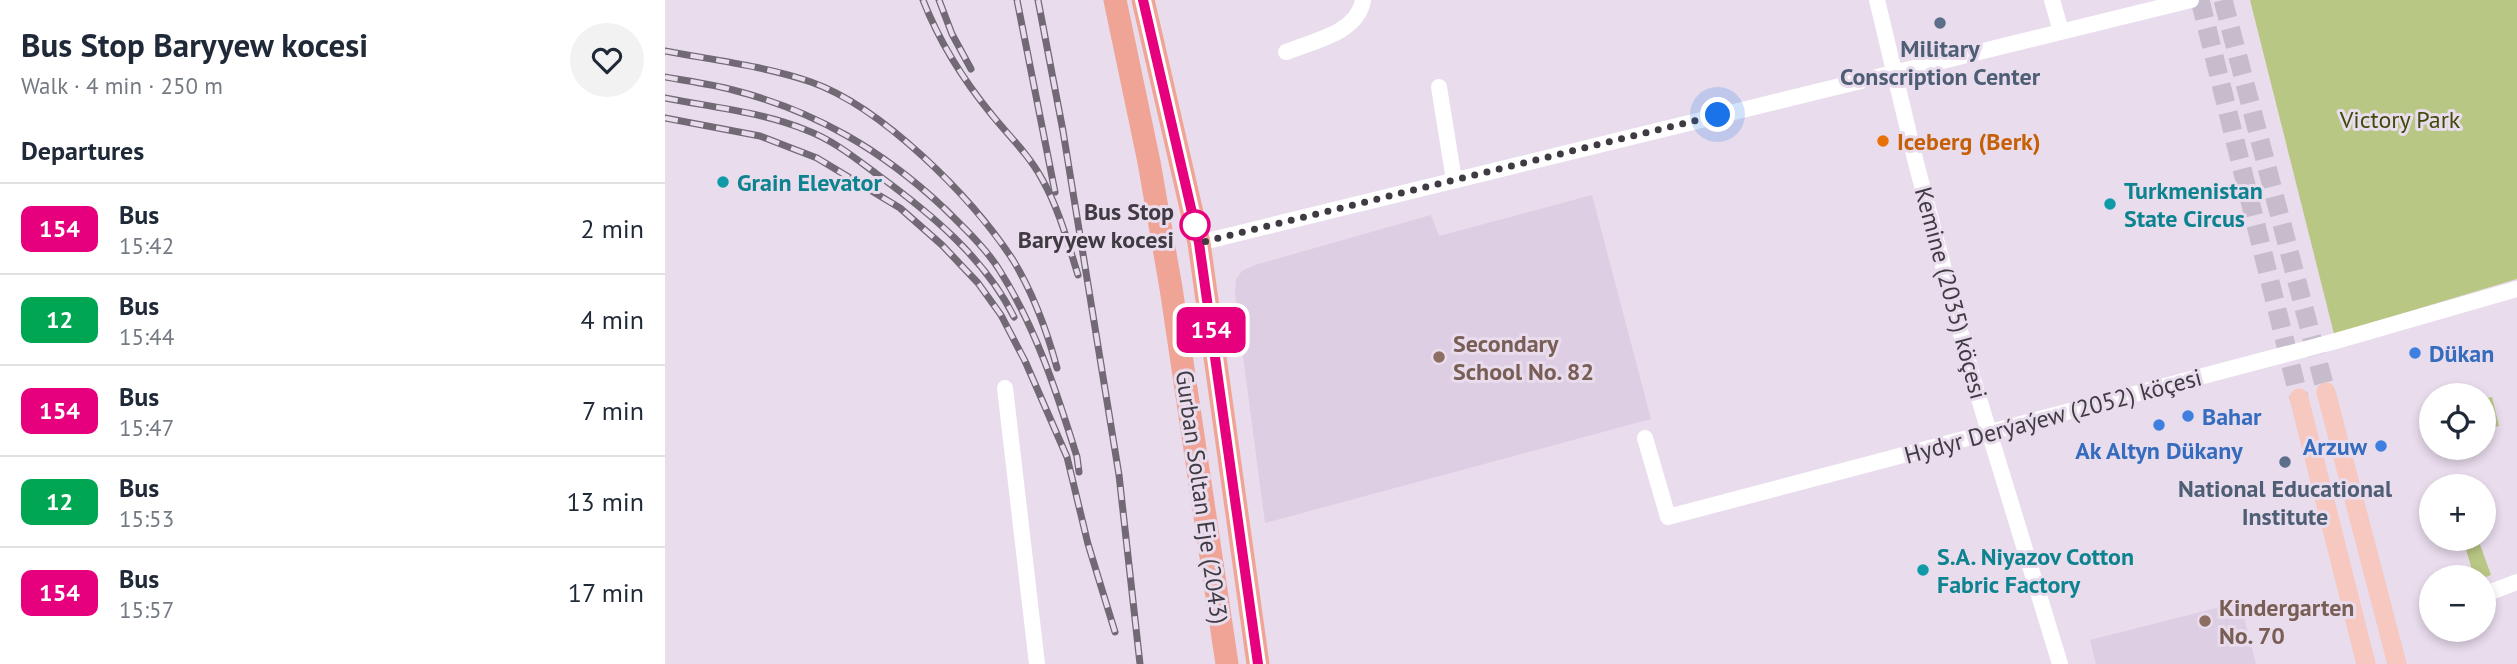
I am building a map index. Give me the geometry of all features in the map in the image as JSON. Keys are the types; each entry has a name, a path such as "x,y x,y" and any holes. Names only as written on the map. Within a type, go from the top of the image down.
{"highway":[{"name":"Gurban Soltan Eje (2043)","path":"1115,0 1149,162 1169,276 1227,664"},
{"name":"Gurban Soltan Eje (2043)","path":"1143,0 1199,243 1258,664"}],"main road":[{"path":"2326,392 2397,664"},
{"path":"2299,398 2366,664"}],"street":[{"path":"1286,52 1340,31 1358,15 1363,0"},
{"name":"Kemine (2035) köçesi","path":"1877,0 1915,159 1988,433 2060,664"},
{"path":"2052,0 2061,31"},
{"path":"1199,243 2191,0"},
{"path":"1439,87 1454,180"},
{"name":"Hydyr Derýaýew (2052) köçesi","path":"1645,438 1668,517 2336,341 2517,289"},
{"path":"1005,388 1037,664"},
{"path":"2496,590 2517,582"}],"shaded area":[{"name":"Secondary School No. 82","path":"1592,195 1651,419 1265,523 1235,295 1236,279 1242,271 1431,215 1439,236"},
{"name":"Kindergarten No. 70","path":"2240,602 2256,664 2096,664 2090,640"}],"green space":[{"name":"Victory Park","path":"2250,0 2517,0 2517,279 2334,334"},
{"path":"2466,551 2482,551 2487,565 2471,565"}],"tunnel":[{"path":"2200,0 2299,398"},
{"path":"2223,0 2326,392"}],"railway":[{"path":"923,0 944,45 962,74 1037,170 1058,214 1078,275"},
{"path":"939,0 952,34 971,69"},
{"path":"1017,0 1055,192"},
{"path":"1038,0 1063,131 1119,475 1140,664"},
{"path":"665,51 757,68 811,82 867,111 895,133 950,183 974,209 1013,260 1039,312 1057,368"},
{"path":"665,77 733,90 792,109 819,121 872,151 944,208 994,262 1013,293 1035,338 1053,385 1077,457 1079,472"},
{"path":"665,98 772,119 806,130 835,144 898,190 955,238 988,275 1014,317"},
{"path":"665,118 760,136 817,158 900,208 942,245 978,283 1001,315 1025,361 1067,457 1088,544 1115,632"}],"bus line":[{"name":"154","path":"1143,0 1199,243 1258,664"}],"place":[{"name":"Military Conscription Center","path":"1940,23"},
{"name":"Iceberg (Berk)","path":"1883,141"},
{"name":"Grain Elevator","path":"723,182"},
{"name":"Turkmenistan State Circus","path":"2110,204"},
{"name":"Bus Stop Baryyew kocesi","path":"1195,225"},
{"name":"Dükan","path":"2415,353"},
{"name":"Secondary School No. 82","path":"1439,357"},
{"name":"Bahar","path":"2188,416"},
{"name":"Ak Altyn Dükany","path":"2159,425"},
{"name":"Arzuw","path":"2381,446"},
{"name":"National Educational Institute","path":"2285,462"},
{"name":"S.A. Niyazov Cotton Fabric Factory","path":"1923,570"},
{"name":"Kindergarten No. 70","path":"2205,621"}],"route":[{"path":"1195,225 1199,243 1718,115"}]}
